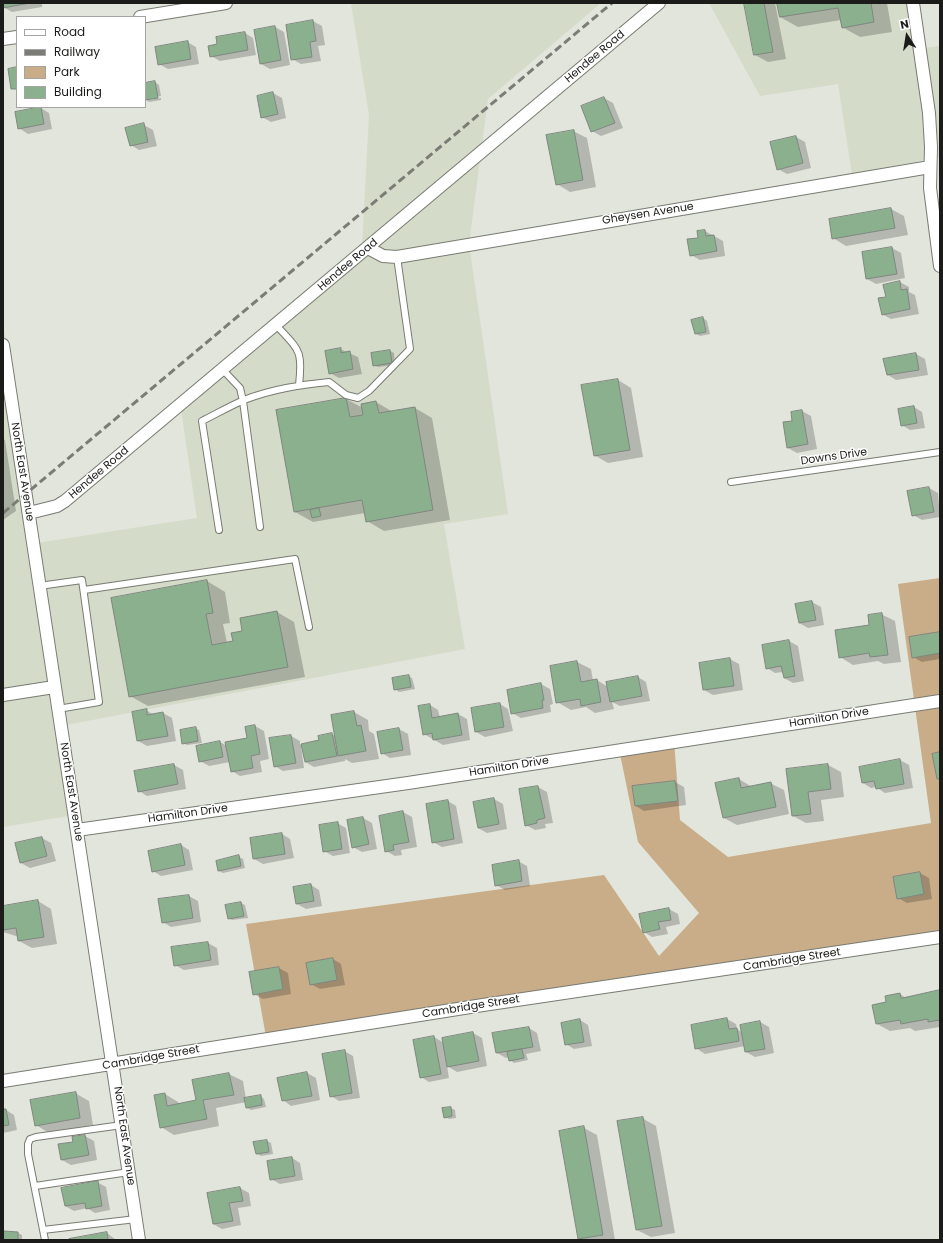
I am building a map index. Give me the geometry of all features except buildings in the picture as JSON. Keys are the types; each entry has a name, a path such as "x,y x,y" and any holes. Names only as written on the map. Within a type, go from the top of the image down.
{"street":[{"path":"146,16 226,3"},
{"name":"Hendee Road","path":"28,514 57,506 65,501 659,3"},
{"path":"913,3 929,113 930,188 940,266"},
{"path":"3,39 16,37"},
{"name":"Gheysen Avenue","path":"368,248 383,256 397,257 930,167"},
{"name":"North East Avenue","path":"3,345 54,687 114,1064 139,1240"},
{"path":"3,695 54,687"},
{"name":"Hamilton Drive","path":"77,830 408,783 940,701"},
{"name":"Cambridge Street","path":"3,1081 483,1005 940,938"}],"lane":[{"path":"219,530 202,422 243,401 266,393 299,385 329,382 346,395 358,398 369,391 410,349 397,257"},
{"path":"276,325 298,350 301,364 299,385"},
{"path":"222,370 240,388 260,527"},
{"name":"Downs Drive","path":"731,482 940,452"},
{"path":"84,590 295,559 309,627"},
{"path":"39,586 82,580 84,590 100,702 58,709"},
{"path":"45,1240 28,1154 28,1144 30,1139 122,1125"},
{"path":"35,1186 129,1172"},
{"path":"43,1230 136,1219"}],"shaded area":[{"path":"351,3 601,3 488,99 469,244 508,514 444,524 465,649 66,725 80,814 3,827 3,322 37,543 197,518 180,403 362,249 369,115"},
{"path":"709,3 919,3 925,48 940,46 940,157 852,174 838,84 760,96"}],"green space":[{"path":"940,578 940,935 266,1037 246,924 604,875 659,956 699,913 638,842 619,749 674,740 680,820 728,857 931,823 898,584"}],"railway":[{"path":"3,513 612,3"}]}
